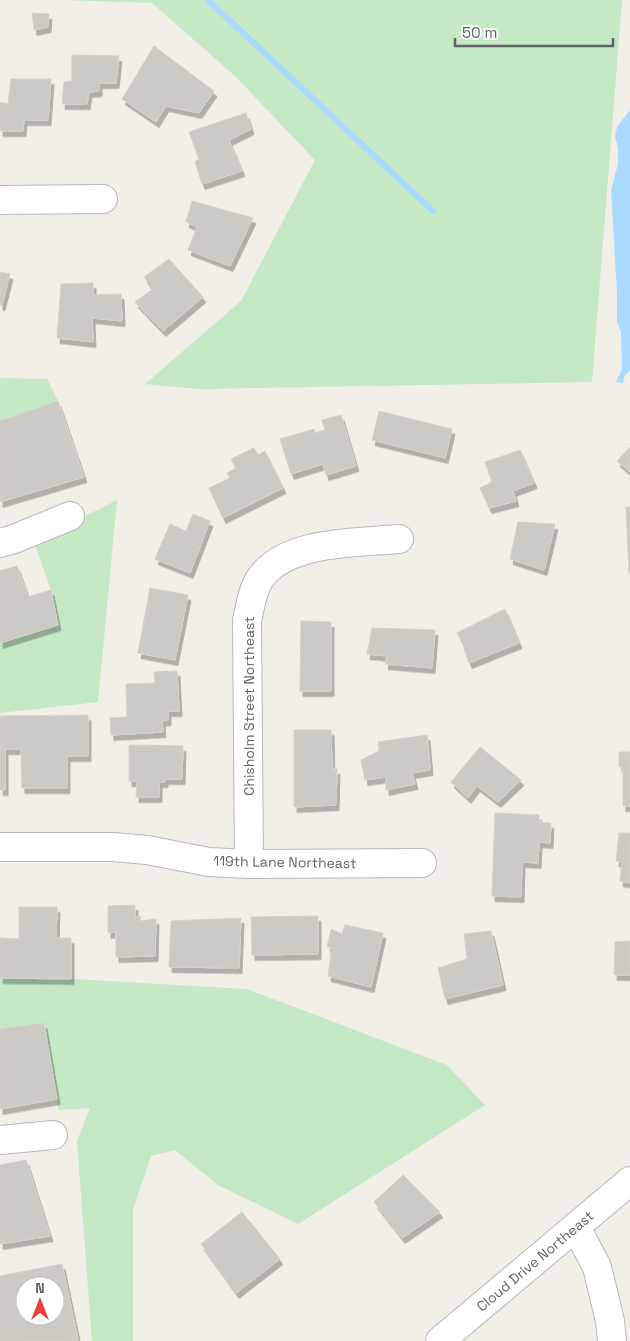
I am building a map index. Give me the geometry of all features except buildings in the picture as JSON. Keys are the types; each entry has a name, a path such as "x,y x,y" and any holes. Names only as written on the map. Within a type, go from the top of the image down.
{"street":[{"path":"0,200 103,200"},
{"path":"0,543 70,516"},
{"name":"Chisholm Street Northeast","path":"249,864 247,621 252,595 260,580 274,564 294,552 321,547 399,539"},
{"name":"119th Lane Northeast","path":"0,847 114,847 147,850 209,862 249,864 422,863"},
{"path":"0,1140 52,1135"},
{"name":"Cloud Drive Northeast","path":"440,1341 630,1181"},
{"path":"576,1227 597,1268 610,1321 612,1341"}],"green space":[{"path":"63,0 622,0 592,382 200,389 145,384 241,301 315,160 236,77 152,3"},
{"path":"0,378 47,379 58,401 0,421"},
{"path":"117,500 98,702 0,713 0,643 58,625 51,590 34,542"},
{"path":"0,978 71,979 247,989 447,1065 485,1105 298,1224 218,1185 175,1150 151,1156 133,1209 133,1341 92,1341 77,1141 90,1108 59,1110 44,1023 0,1029"}],"water":[{"path":"630,110 630,370 625,375 623,383 616,382 622,369 621,332 617,323 611,190 618,164 618,147 615,137 617,127"}],"waterway":[{"path":"208,0 433,211"}]}
